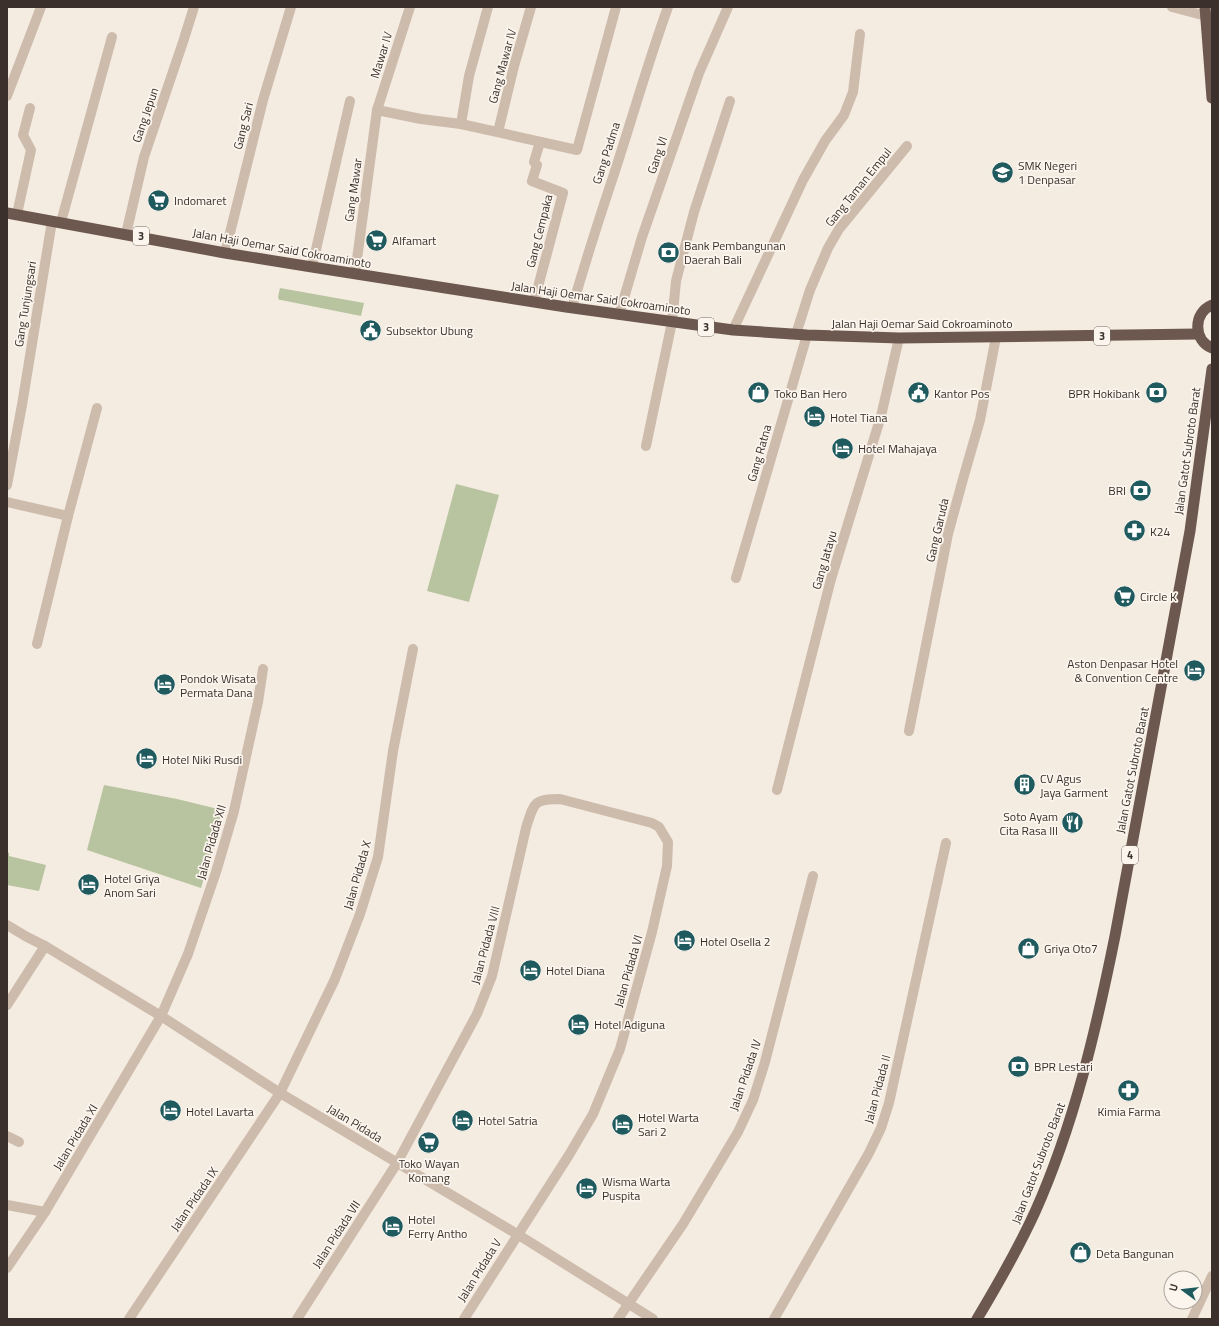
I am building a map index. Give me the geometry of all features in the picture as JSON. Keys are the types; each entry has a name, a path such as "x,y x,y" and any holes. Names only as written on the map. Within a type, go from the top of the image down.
{"highway":[{"path":"1205,12 1212,98"},
{"name":"Jalan Haji Oemar Said Cokroaminoto","path":"12,214 225,253 355,274 619,315 733,330 802,335 899,338 1198,334"},
{"path":"1212,305 1204,310 1199,317 1197,326 1198,334 1205,344 1212,348"},
{"name":"Jalan Gatot Subroto Barat","path":"977,1319 1003,1276 1035,1212 1060,1148 1074,1106 1104,991 1190,531 1212,369"}],"street":[{"path":"7,96 41,7"},
{"name":"Gang Jepun","path":"126,234 144,157 194,7"},
{"name":"Gang Sari","path":"225,253 263,100 291,7"},
{"name":"Mawar IV","path":"377,110 410,7"},
{"path":"460,124 469,76 488,7"},
{"name":"Gang Mawar IV","path":"498,132 514,66 531,7"},
{"path":"377,110 421,119 460,124 576,150 616,7"},
{"name":"Gang Padma","path":"572,308 649,59 668,7"},
{"name":"Gang VI","path":"619,315 642,237 699,73 728,7"},
{"path":"1172,7 1205,12"},
{"path":"733,330 803,180 825,142 844,115 854,92 860,34"},
{"name":"Gang Tunjungsari","path":"7,485 56,222 112,36"},
{"path":"646,446 672,322 676,281 694,212 730,101"},
{"path":"312,267 350,102"},
{"path":"12,214 30,150 23,135 30,108"},
{"name":"Gang Mawar","path":"355,274 377,110"},
{"name":"Gang Cempaka","path":"534,302 563,193 532,181 537,165 534,162 540,142"},
{"name":"Gang Taman Empul","path":"802,335 810,290 828,248 839,230 907,146"},
{"name":"Gang Ratna","path":"736,578 802,335"},
{"name":"Gang Garuda","path":"909,731 948,534 980,420 996,337"},
{"name":"Gang Jatayu","path":"776,790 831,579 881,416 899,338"},
{"path":"37,644 68,516 97,408"},
{"path":"7,502 68,516"},
{"name":"Jalan Pidada X","path":"280,1093 335,979 360,914 378,857 393,751 413,649"},
{"name":"Jalan Pidada XII","path":"161,1016 188,954 216,872 234,811 258,702 263,669"},
{"name":"Jalan Pidada VIII","path":"397,1163 477,1014 492,976 532,809 538,801 547,799 560,799 575,803"},
{"name":"Jalan Pidada VI","path":"517,1234 593,1114 620,1049 652,932 667,866 668,842 659,827 652,823 575,803"},
{"name":"Jalan Pidada II","path":"774,1319 870,1153 881,1128 889,1103 946,843"},
{"name":"Jalan Pidada IV","path":"618,1319 683,1224 738,1132 753,1100 766,1062 812,876"},
{"name":"Jalan Pidada","path":"7,925 27,938 45,946 161,1016 280,1093 517,1234 653,1319"},
{"path":"7,1005 45,946"},
{"name":"Jalan Pidada XI","path":"7,1268 45,1212 161,1016"},
{"name":"Jalan Pidada IX","path":"129,1319 280,1093"},
{"path":"7,1136 19,1142"},
{"name":"Jalan Pidada VII","path":"297,1319 397,1163"},
{"path":"7,1204 45,1212"},
{"name":"Jalan Pidada V","path":"464,1319 517,1234"},
{"path":"1192,1319 1212,1276"}],"green space":[{"path":"280,288 364,303 361,316 279,300 278,297"},
{"path":"456,484 499,495 469,602 427,591"},
{"path":"104,785 177,799 222,810 201,888 87,850"},
{"path":"7,852 9,853 9,856 46,865 39,891 7,885"}],"place":[{"name":"SMK Negeri 1 Denpasar","path":"1002,172"},
{"name":"Indomaret","path":"158,200"},
{"name":"Alfamart","path":"377,240"},
{"name":"Bank Pembangunan Daerah Bali","path":"669,252"},
{"name":"Subsektor Ubung","path":"371,330"},
{"name":"Toko Ban Hero","path":"758,393"},
{"name":"Kantor Pos","path":"918,393"},
{"name":"BPR Hokibank","path":"1156,393"},
{"name":"Hotel Tiana","path":"814,417"},
{"name":"Hotel Mahajaya","path":"842,448"},
{"name":"BRI","path":"1141,490"},
{"name":"K24","path":"1134,531"},
{"name":"Circle K","path":"1125,596"},
{"name":"Aston Denpasar Hotel & Convention Centre","path":"1194,670"},
{"name":"Pondok Wisata Permata Dana","path":"164,685"},
{"name":"Hotel Niki Rusdi","path":"147,759"},
{"name":"CV Agus Jaya Garment","path":"1024,785"},
{"name":"Soto Ayam Cita Rasa III","path":"1073,823"},
{"name":"Hotel Griya Anom Sari","path":"89,885"},
{"name":"Hotel Osella 2","path":"685,941"},
{"name":"Griya Oto7","path":"1028,948"},
{"name":"Hotel Diana","path":"530,970"},
{"name":"Hotel Adiguna","path":"579,1024"},
{"name":"BPR Lestari","path":"1018,1066"},
{"name":"Kimia Farma","path":"1129,1090"},
{"name":"Hotel Lavarta","path":"170,1111"},
{"name":"Hotel Satria","path":"462,1120"},
{"name":"Hotel Warta Sari 2","path":"623,1124"},
{"name":"Toko Wayan Komang","path":"429,1142"},
{"name":"Wisma Warta Puspita","path":"586,1188"},
{"name":"Hotel Ferry Antho","path":"393,1226"},
{"name":"Deta Bangunan","path":"1080,1253"}]}
